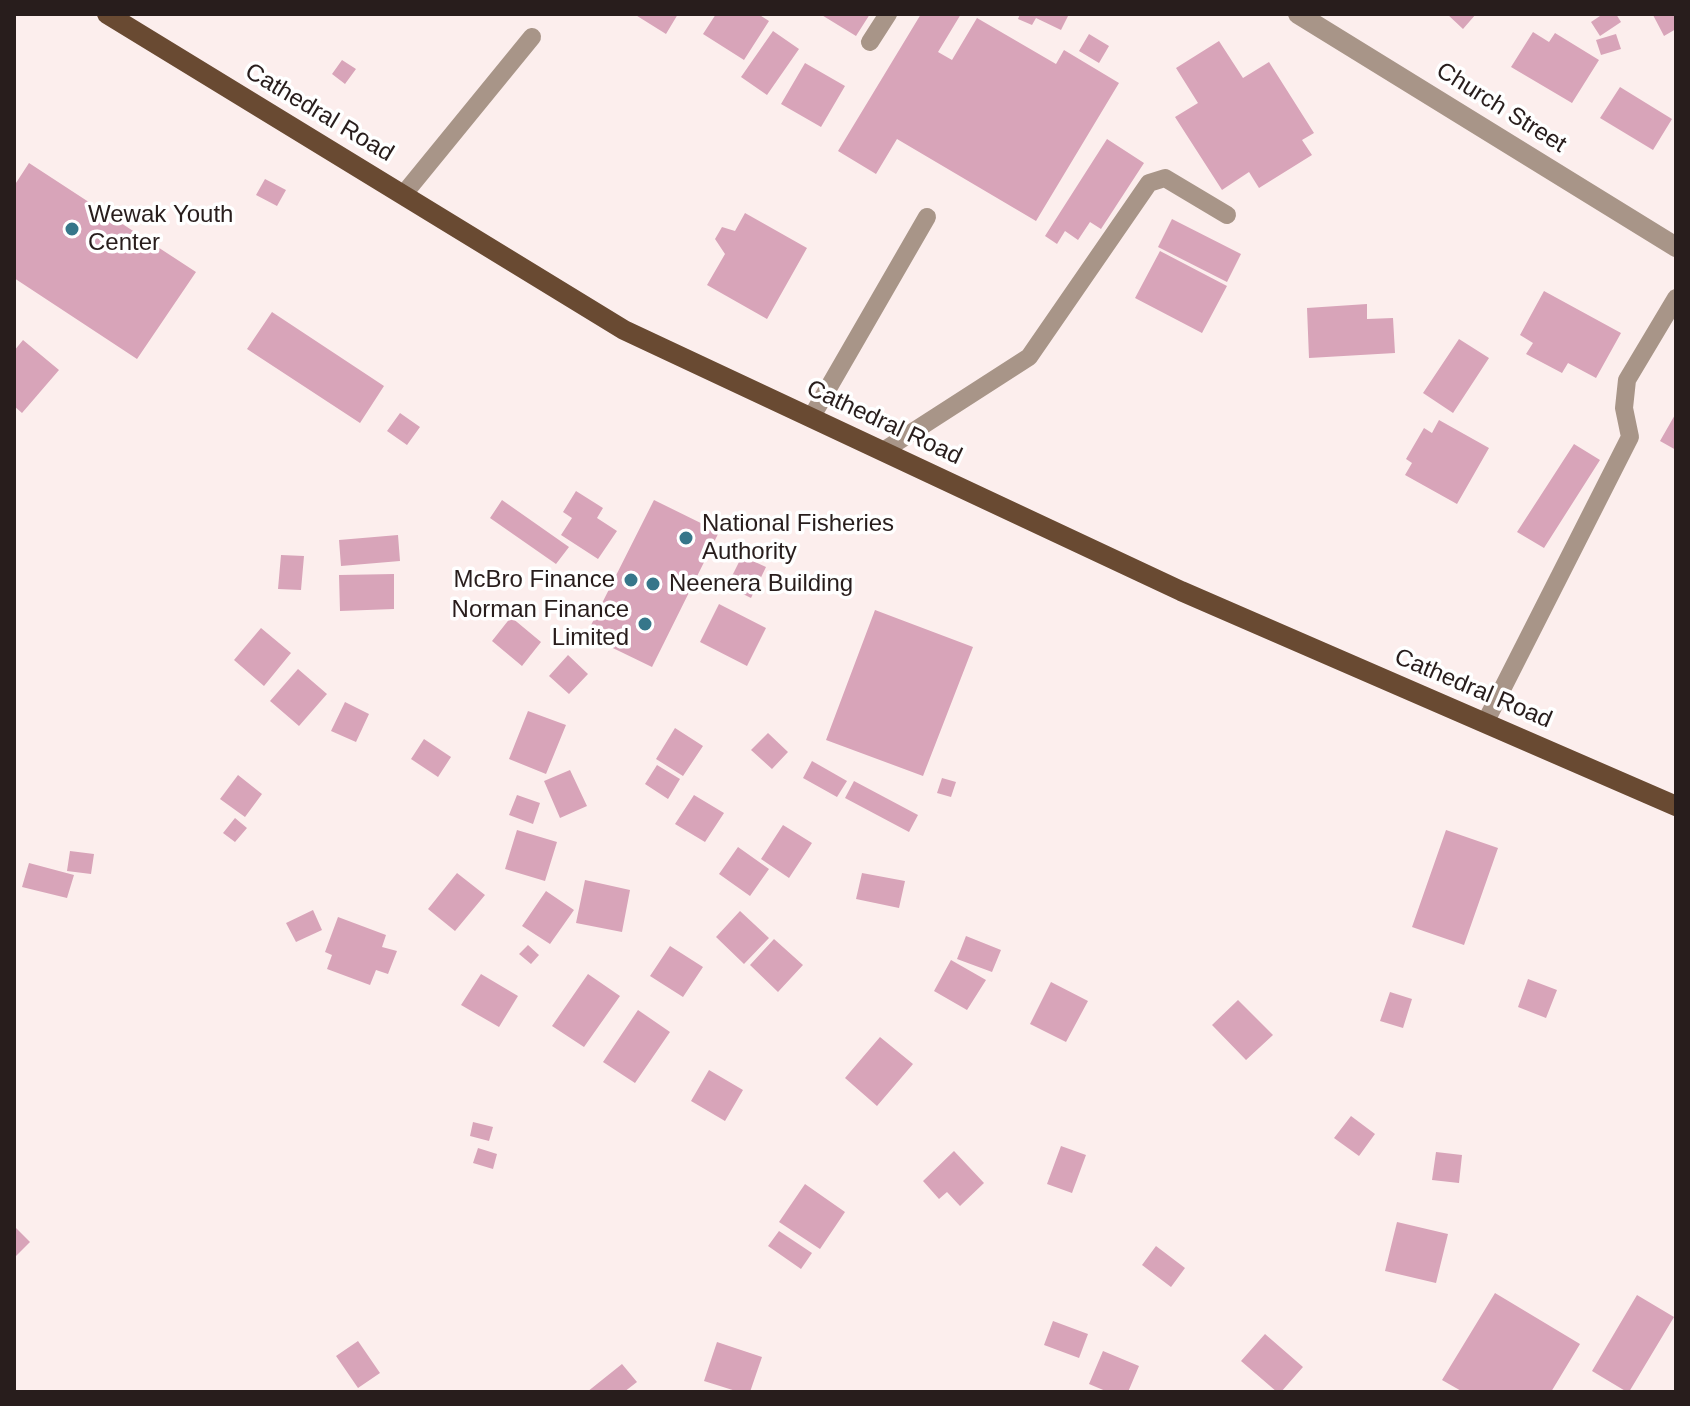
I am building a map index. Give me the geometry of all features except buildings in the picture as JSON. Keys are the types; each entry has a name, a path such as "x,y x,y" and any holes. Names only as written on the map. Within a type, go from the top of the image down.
{"main road":[{"name":"Cathedral Road","path":"107,14 624,330 1181,591 1676,806"}],"street":[{"name":"Church Street","path":"1298,14 1676,247"}],"lane":[{"path":"870,42 888,14"},
{"path":"403,195 532,37"},
{"path":"883,451 1029,357 1149,183 1165,178 1227,215"},
{"path":"811,418 927,217"},
{"path":"1485,723 1630,437 1624,408 1627,380 1676,298"}],"place":[{"name":"Wewak Youth Center","path":"72,229"},
{"name":"National Fisheries Authority","path":"686,538"},
{"name":"McBro Finance","path":"631,580"},
{"name":"Neenera Building","path":"653,584"},
{"name":"Norman Finance Limited","path":"645,624"}]}
